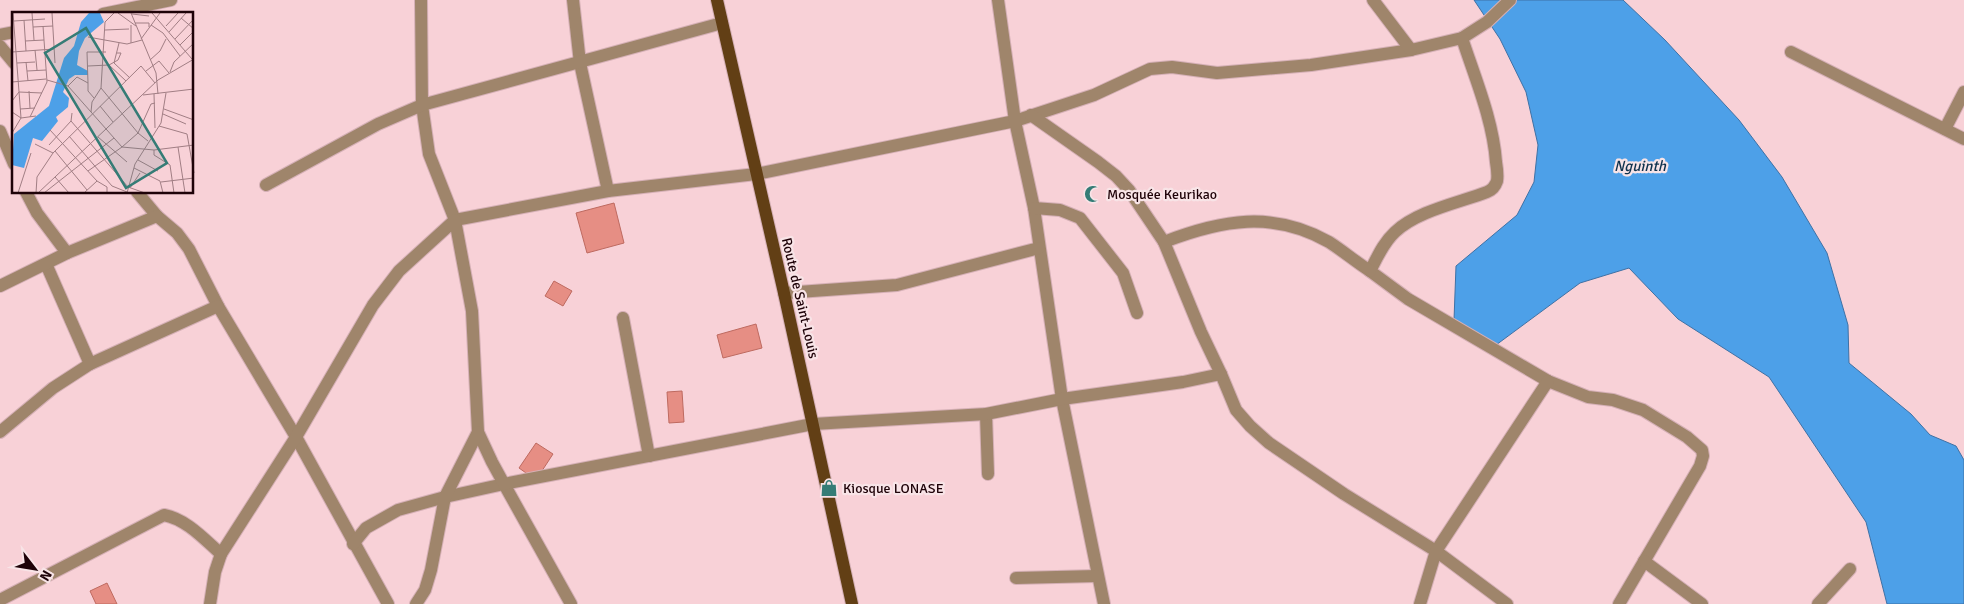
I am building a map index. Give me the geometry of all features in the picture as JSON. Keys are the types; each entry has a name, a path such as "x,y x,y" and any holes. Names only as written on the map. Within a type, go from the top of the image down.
{"main road":[{"name":"Route de Saint-Louis","path":"717,0 852,604"}],"street":[{"path":"113,12 172,0"},
{"path":"421,0 422,105 429,154 455,220 472,311 478,432 492,462 571,604"},
{"path":"573,0 580,63 608,191"},
{"path":"998,0 1015,121 1034,208 1062,399 1104,604"},
{"path":"1373,0 1411,50"},
{"path":"210,604 215,572 221,554 296,437 373,305 398,271 455,220 608,191 756,174 1015,121 1094,95 1150,69 1172,67 1217,73 1236,72 1311,66 1411,50 1462,38 1487,22 1510,0"},
{"path":"266,185 378,124 422,105 722,23"},
{"path":"1370,271 1384,245 1395,231 1428,212 1487,192 1493,189 1496,184 1498,178 1491,129 1462,38"},
{"path":"0,46 12,61"},
{"path":"1792,52 1964,139"},
{"path":"1945,129 1964,92"},
{"path":"1031,115 1116,176 1129,190 1164,242 1236,410 1250,426 1269,443 1344,494 1436,551 1508,604"},
{"path":"0,131 12,159"},
{"path":"27,194 37,213 67,253"},
{"path":"140,194 190,249 218,306 296,437 353,544 388,604"},
{"path":"1034,208 1060,210 1080,218 1123,273 1137,313"},
{"path":"0,286 67,253 158,216"},
{"path":"1164,242 1198,229 1237,221 1280,223 1304,230 1329,242 1408,299 1548,381 1588,397 1613,400 1643,410 1687,437 1702,450 1703,456 1700,466 1619,604"},
{"path":"784,293 897,285 1039,248"},
{"path":"46,264 90,364"},
{"path":"0,432 53,388 90,364 218,306"},
{"path":"623,318 649,456"},
{"path":"353,544 366,528 398,510 504,484 813,424 986,414 1062,399 1183,382 1221,374"},
{"path":"1420,604 1436,551 1548,381"},
{"path":"986,414 988,474"},
{"path":"416,604 425,590 431,570 445,497 478,432"},
{"path":"0,600 164,515 175,517 183,522 221,554"},
{"path":"1644,561 1702,604"},
{"path":"1818,604 1850,569"},
{"path":"1016,578 1097,576"}],"water":[{"name":"Nguinth","path":"1474,0 1623,0 1665,40 1739,120 1782,177 1827,253 1848,325 1849,363 1911,414 1930,435 1956,446 1964,460 1964,604 1887,604 1866,522 1769,377 1678,319 1629,268 1580,283 1496,345 1454,320 1456,266 1517,215 1534,182 1538,145 1526,92 1500,39"}],"building":[{"path":"614,203 624,243 587,253 576,213"},
{"path":"554,281 572,291 563,306 545,296"},
{"path":"756,324 762,348 723,358 717,335"},
{"path":"682,391 684,422 669,423 667,392"},
{"path":"536,443 553,454 536,480 519,468"},
{"path":"107,583 117,604 96,604 90,591"}],"place":[{"name":"Mosquée Keurikao","path":"1093,194"},
{"name":"Kiosque LONASE","path":"829,488"}]}
